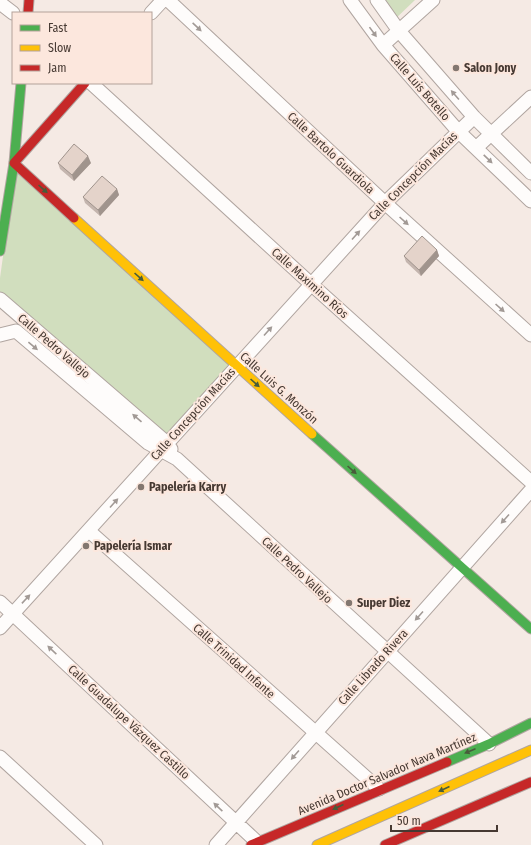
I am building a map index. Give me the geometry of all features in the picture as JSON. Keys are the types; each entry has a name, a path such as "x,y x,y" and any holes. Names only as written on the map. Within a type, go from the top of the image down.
{"main road":[{"path":"28,12 29,0"},
{"path":"0,251 14,163 21,84"},
{"path":"14,163 84,84"},
{"name":"Calle Luis G. Monzón","path":"14,163 236,366 531,629"},
{"name":"Avenida Doctor Salvador Nava Martínez","path":"254,844 379,789 489,744 531,723"},
{"path":"317,845 531,750"},
{"path":"385,845 531,782"},
{"path":"477,806 516,798"}],"street":[{"path":"152,12 163,0"},
{"name":"Calle Bartolo Guardiola","path":"168,0 384,203 531,335"},
{"name":"Calle Luis Botello","path":"350,0 383,45 458,131 531,201"},
{"name":"Calle Luis Botello","path":"377,0 399,31 474,117 492,132 531,172"},
{"path":"383,45 433,0"},
{"path":"0,3 12,12"},
{"name":"Calle Maximino Ríos","path":"92,84 531,482"},
{"path":"476,148 531,97"},
{"name":"Calle Concepción Macías","path":"0,628 384,203 474,117"},
{"name":"Calle Pedro Vallejo","path":"0,299 489,744"},
{"name":"Calle Pedro Vallejo","path":"0,335 16,331 148,443 164,447"},
{"name":"Calle Librado Rivera","path":"216,845 314,732 531,490"},
{"name":"Calle Trinidad Infante","path":"89,531 379,789"},
{"name":"Calle Guadalupe Vázquez Castillo","path":"0,602 235,823 254,844"},
{"path":"0,757 96,845"}],"green space":[{"path":"373,0 415,0 392,22"},
{"path":"15,170 235,366 167,443 0,294 0,278"}],"building":[{"path":"74,144 88,156 72,175 58,163"},
{"path":"102,176 117,189 98,210 83,197"},
{"path":"422,236 437,250 419,270 404,256"}],"traffic: fast":[{"path":"0,251 14,163 21,84"},
{"path":"312,434 531,629"},
{"path":"447,762 489,744 531,723"}],"traffic: slow":[{"path":"74,218 312,434"},
{"path":"317,845 531,750"}],"traffic: jam":[{"path":"28,12 29,0"},
{"path":"74,218 14,163 84,84"},
{"path":"251,845 447,762"},
{"path":"385,845 531,782"}],"place":[{"name":"Salon Jony","path":"456,68"},
{"name":"Papelería Karry","path":"141,487"},
{"name":"Papelería Ismar","path":"86,546"},
{"name":"Super Diez","path":"349,603"}]}
